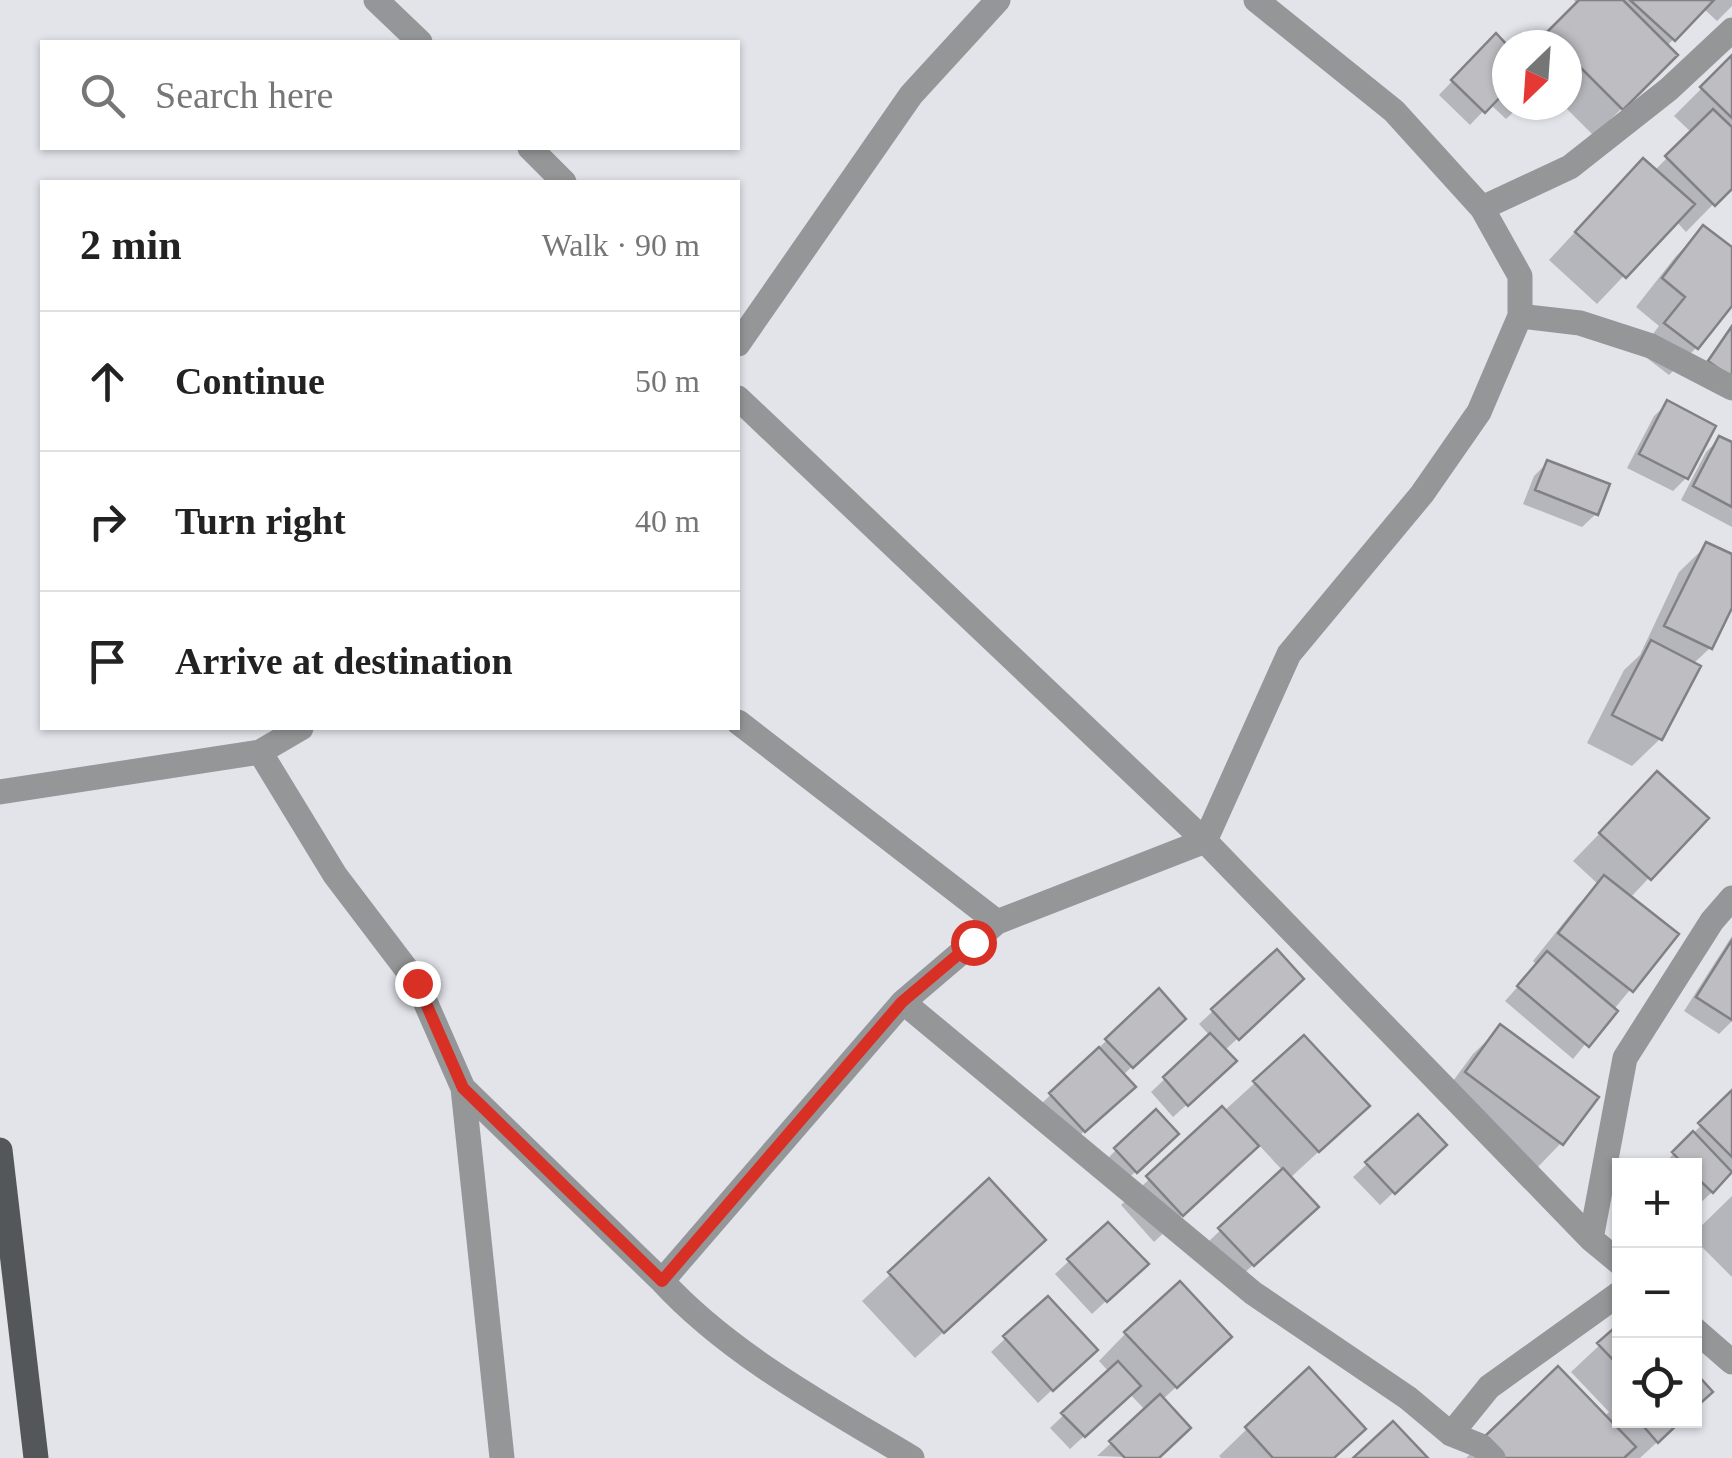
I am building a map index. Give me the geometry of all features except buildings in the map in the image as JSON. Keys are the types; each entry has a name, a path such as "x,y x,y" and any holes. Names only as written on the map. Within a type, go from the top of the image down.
{"main road":[{"path":"0,1150 36,1458"}],"street":[{"path":"376,0 418,40"},
{"path":"740,341 912,94 998,0"},
{"path":"662,1281 902,1002 996,922 1205,841 1289,654 1422,494 1479,412 1520,316 1520,276 1482,208 1394,111 1256,0"},
{"path":"1482,208 1570,167 1669,90 1732,30"},
{"path":"532,150 562,180"},
{"path":"1520,316 1580,323 1651,346 1732,388"},
{"path":"740,400 1205,841 1612,1256"},
{"path":"740,724 996,922"},
{"path":"0,792 260,752 298,730"},
{"path":"260,752 335,875 417,983 463,1088 502,1458"},
{"path":"1591,1239 1625,1058 1712,921 1732,898"},
{"path":"902,1002 1253,1293 1408,1398 1450,1434 1482,1446 1493,1458"},
{"path":"463,1088 688,1310 806,1394 912,1458"},
{"path":"1450,1434 1489,1388 1612,1299"},
{"path":"1702,1336 1732,1362"}],"route":[{"path":"417,983 463,1088 662,1281 902,1002 973,942"}]}
